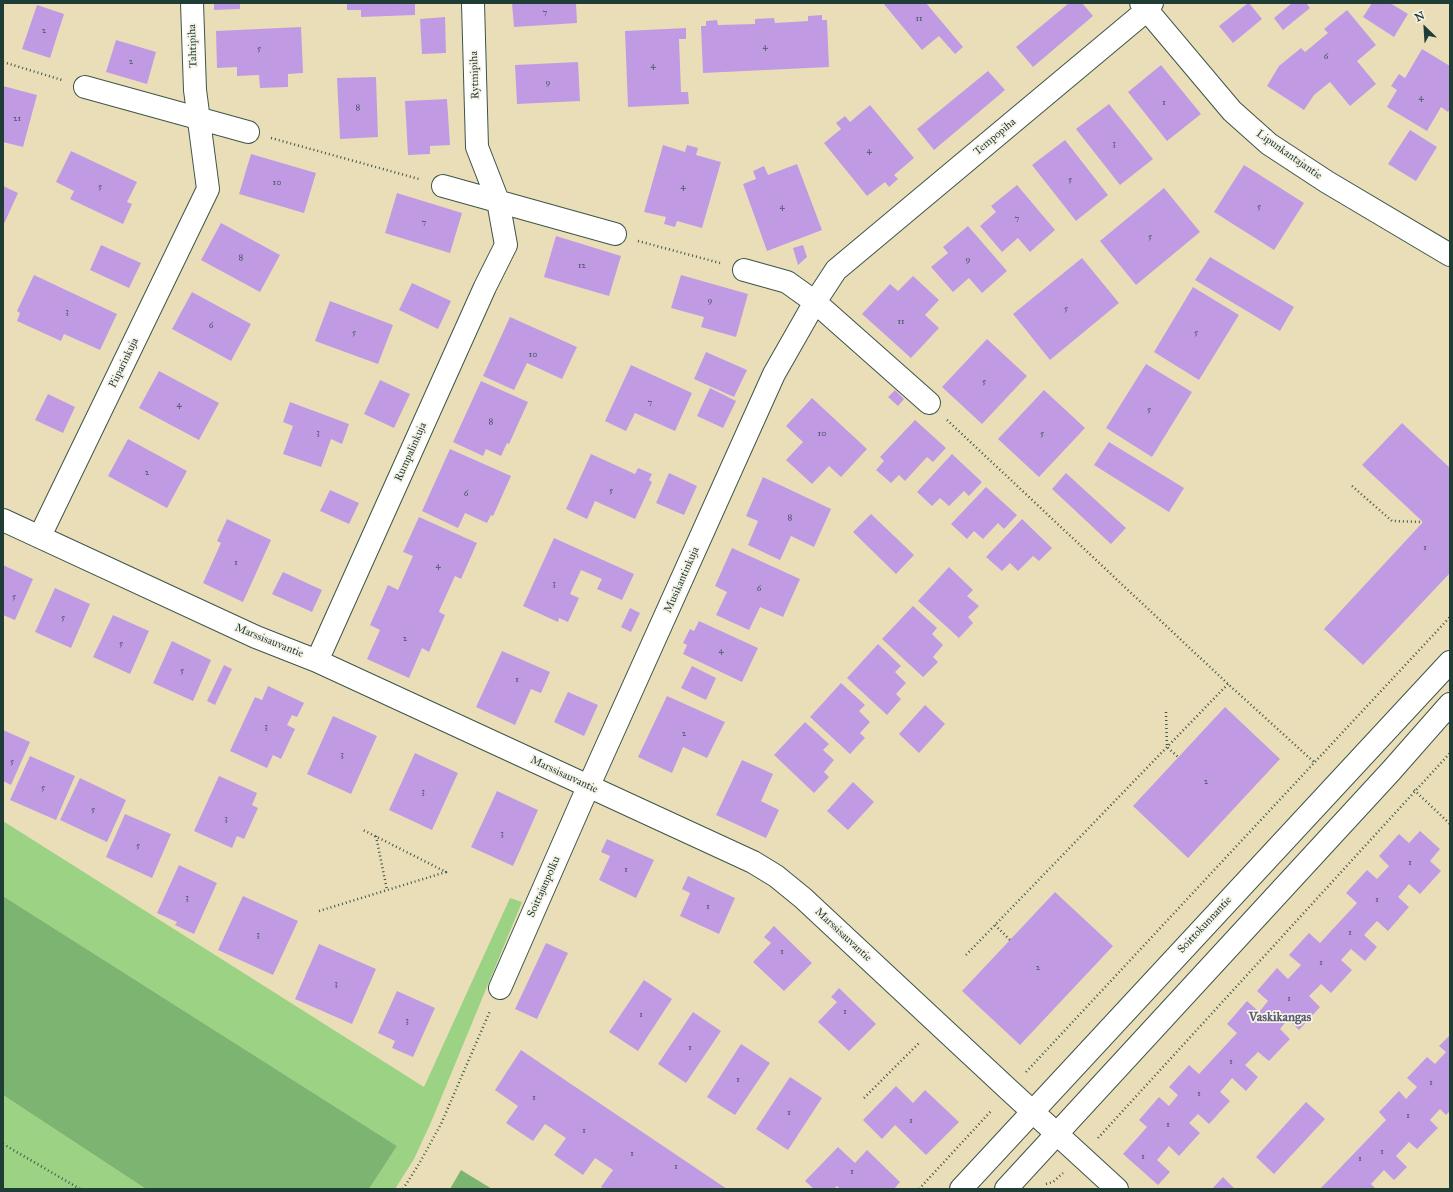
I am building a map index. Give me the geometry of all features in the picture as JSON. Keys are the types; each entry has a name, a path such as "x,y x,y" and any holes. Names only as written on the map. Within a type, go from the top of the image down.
{"street":[{"name":"Tahtipiha","path":"192,3 195,90 208,189"},
{"name":"Rytmipiha","path":"473,3 478,148 498,201 506,245"},
{"name":"Lipunkantajantie","path":"1147,5 1232,111 1268,144 1327,182 1450,255"},
{"name":"Tempopiha","path":"815,302 836,270 1147,5"},
{"path":"85,87 248,132"},
{"path":"443,186 615,234"},
{"name":"Piiparinkuja","path":"40,536 208,189"},
{"name":"Rumpalinkuja","path":"317,661 485,287 506,245"},
{"path":"744,270 787,282 815,302 929,403"},
{"name":"Musikantinkuja","path":"589,786 774,374 815,302"},
{"name":"Marssisauvantie","path":"3,520 256,637 317,661 753,862 776,876 803,898 1032,1112 1117,1189"},
{"name":"Soittokunnantie","path":"961,1189 1450,662"},
{"path":"1006,1189 1391,771 1450,704"},
{"name":"Soittajanpolku","path":"500,988 589,786"}],"path":[{"path":"3,62 85,87"},
{"path":"248,132 443,186"},
{"path":"615,234 744,270"},
{"path":"929,403 1228,684 1314,762"},
{"path":"1352,486 1392,522 1423,522"},
{"path":"919,1189 1009,1090 1450,617"},
{"path":"966,955 1228,684"},
{"path":"1166,712 1167,747 1178,757"},
{"path":"1391,771 1450,824"},
{"path":"319,911 446,872 363,830"},
{"path":"376,836 387,890"},
{"path":"995,925 1010,940"},
{"path":"403,1189 441,1124 500,988"},
{"path":"864,1098 923,1039"},
{"path":"3,1144 80,1189"}],"green space":[{"path":"3,821 424,1087 510,898 522,902 432,1120 414,1159 395,1189 369,1189 397,1146 3,896"},
{"path":"3,896 397,1146 369,1189 146,1189 3,1095"},
{"path":"3,1095 146,1189 3,1189"},
{"path":"461,1170 492,1189 450,1189"}],"building":[{"path":"214,3 240,3 240,9 214,10"},
{"path":"347,3 415,3 415,15 361,17 361,10 347,10"},
{"path":"512,3 576,3 577,23 514,27"},
{"path":"883,3 926,3 963,47 955,54 939,36 922,50"},
{"path":"1069,3 1082,3 1093,16 1033,67 1016,47"},
{"path":"1248,3 1262,19 1233,43 1219,26"},
{"path":"1292,3 1306,3 1310,8 1283,30 1274,18"},
{"path":"1372,3 1390,3 1408,14 1394,37 1363,17"},
{"path":"37,5 64,14 50,58 22,49"},
{"path":"1347,10 1376,45 1357,61 1376,84 1350,106 1330,82 1314,95 1304,110 1267,86 1279,66 1301,48 1305,52 1328,33 1324,29"},
{"path":"822,15 822,20 827,20 829,67 703,73 701,26 706,26 706,21 717,20 718,25 755,24 755,19 774,18 775,23 808,21 808,16"},
{"path":"445,17 446,53 422,54 420,19"},
{"path":"301,27 303,73 288,74 288,87 260,88 259,75 237,76 237,67 217,68 216,31"},
{"path":"686,28 686,39 679,39 681,92 688,92 689,104 628,107 625,31"},
{"path":"116,40 156,52 147,84 106,72"},
{"path":"1422,49 1450,66 1450,109 1448,112 1441,107 1427,131 1387,107 1397,90 1391,86 1399,74 1405,78"},
{"path":"578,62 580,101 517,104 515,65"},
{"path":"1161,65 1201,114 1167,141 1128,92"},
{"path":"988,71 1005,90 934,150 917,129"},
{"path":"376,77 378,137 340,139 337,78"},
{"path":"3,86 37,95 23,147 3,142"},
{"path":"447,99 450,145 430,146 430,154 408,155 405,101"},
{"path":"1109,104 1153,159 1120,185 1076,129"},
{"path":"870,105 914,158 894,175 898,179 889,187 885,182 867,196 824,143 841,129 836,123 845,116 850,122"},
{"path":"1410,130 1437,147 1416,181 1388,164"},
{"path":"1065,140 1108,195 1076,221 1032,165"},
{"path":"663,145 685,152 687,145 698,148 696,155 721,162 702,228 677,221 675,227 664,224 666,217 644,212"},
{"path":"71,151 137,182 127,202 132,204 123,224 70,199 74,191 56,182"},
{"path":"251,154 316,173 304,213 239,194"},
{"path":"797,164 822,230 767,251 743,184 756,179 753,171 764,166 768,175"},
{"path":"1244,165 1304,203 1274,250 1214,212"},
{"path":"1017,185 1055,230 1030,252 1018,238 1002,252 980,226 996,212 991,206"},
{"path":"3,186 18,193 3,226"},
{"path":"1164,188 1200,232 1136,285 1100,241"},
{"path":"397,193 462,213 450,253 385,233"},
{"path":"221,223 280,255 260,292 201,260"},
{"path":"968,226 1007,271 982,293 969,278 953,292 931,267 948,253 943,247"},
{"path":"556,236 621,256 609,296 544,277"},
{"path":"101,245 141,263 129,288 90,270"},
{"path":"803,245 807,257 798,265 793,248"},
{"path":"1210,257 1294,307 1280,331 1195,280"},
{"path":"1082,258 1119,303 1050,360 1013,314"},
{"path":"34,275 117,314 100,350 64,334 61,341 17,321 20,313 17,311"},
{"path":"681,275 748,294 736,337 701,327 704,317 671,308"},
{"path":"913,276 939,300 925,315 939,328 911,358 862,314 890,284 898,291"},
{"path":"412,283 451,301 438,329 399,310"},
{"path":"1193,287 1239,315 1199,380 1154,352"},
{"path":"192,292 251,324 231,361 172,329"},
{"path":"330,301 393,325 378,364 315,341"},
{"path":"510,317 577,347 562,379 527,363 514,390 483,376"},
{"path":"987,339 1027,376 982,424 942,387"},
{"path":"706,352 747,370 734,397 694,379"},
{"path":"1146,364 1192,392 1152,457 1106,428"},
{"path":"631,365 692,393 675,431 635,413 626,431 605,421"},
{"path":"159,371 219,403 199,440 139,408"},
{"path":"380,380 410,394 394,428 364,414"},
{"path":"481,381 528,402 509,444 507,443 501,456 486,449 483,456 453,442"},
{"path":"710,388 736,401 723,428 697,416"},
{"path":"895,390 904,399 898,406 888,397"},
{"path":"1044,390 1085,428 1039,477 998,439"},
{"path":"48,394 75,407 63,433 35,420"},
{"path":"812,398 867,449 841,477 829,466 812,484 786,460 803,442 786,426"},
{"path":"290,402 349,424 342,444 331,439 321,467 283,454 293,426 283,422"},
{"path":"915,420 946,448 933,462 927,457 905,481 899,475 891,483 876,470 884,461 880,457"},
{"path":"1402,423 1450,468 1450,573 1363,665 1324,629 1423,522 1362,465"},
{"path":"128,439 187,471 167,508 108,476"},
{"path":"1109,442 1184,488 1169,512 1094,465"},
{"path":"450,449 511,476 493,516 491,515 487,523 465,513 458,528 422,511"},
{"path":"591,454 635,474 638,468 652,474 649,480 652,482 635,519 595,501 587,519 566,509"},
{"path":"952,454 982,482 969,496 964,491 949,506 940,498 932,506 917,492"},
{"path":"669,473 697,486 684,515 656,503"},
{"path":"1066,473 1126,528 1111,544 1052,489"},
{"path":"763,477 831,509 814,547 791,536 780,560 748,545 758,521 746,516"},
{"path":"986,487 1017,515 1004,529 998,523 983,539 974,531 967,539 951,524"},
{"path":"330,490 359,503 349,524 320,511"},
{"path":"871,514 914,555 896,574 853,532"},
{"path":"419,517 477,543 461,579 455,576 440,609 439,612 445,615 429,652 422,648 409,678 367,659 380,630 370,625 388,585 398,590 413,556 403,552"},
{"path":"227,519 271,540 243,602 203,583 221,543 217,541"},
{"path":"1022,519 1052,548 1039,561 1033,556 1018,571 1010,563 1002,571 986,557"},
{"path":"554,538 634,574 622,600 597,589 602,579 581,570 570,594 579,598 568,622 559,618 558,622 523,606"},
{"path":"732,548 800,579 783,617 760,607 749,630 716,615 727,592 715,586"},
{"path":"3,565 33,579 15,620 3,615"},
{"path":"949,567 973,590 967,596 979,606 968,617 973,623 959,638 918,601"},
{"path":"283,572 322,590 312,612 272,594"},
{"path":"55,588 90,604 71,648 35,632"},
{"path":"913,606 937,628 932,634 943,645 933,657 938,662 923,677 882,639"},
{"path":"630,608 640,613 631,632 621,627"},
{"path":"113,615 149,631 130,674 93,657"},
{"path":"699,621 758,648 742,682 683,654 687,645 683,643 690,629 694,631"},
{"path":"172,641 211,660 193,701 153,683"},
{"path":"878,644 901,666 895,672 906,683 896,694 901,699 887,715 847,678"},
{"path":"502,651 550,672 541,693 531,689 515,725 476,707"},
{"path":"224,665 232,669 215,705 207,701"},
{"path":"692,666 716,678 706,700 681,688"},
{"path":"841,683 865,705 859,711 870,722 860,733 865,738 850,754 810,717"},
{"path":"268,686 304,703 297,717 292,715 287,725 295,729 281,759 273,755 267,768 230,751 255,697 262,700"},
{"path":"568,692 598,705 584,736 554,722"},
{"path":"667,696 725,722 707,758 683,747 672,773 638,757"},
{"path":"925,705 945,724 919,753 899,734"},
{"path":"1225,707 1280,759 1188,858 1133,806"},
{"path":"333,716 377,736 351,794 307,774"},
{"path":"805,722 829,744 823,750 834,760 824,772 829,777 814,793 774,755"},
{"path":"3,730 30,742 11,785 3,781"},
{"path":"415,753 458,773 432,830 389,810"},
{"path":"30,756 75,776 56,820 10,800"},
{"path":"742,760 773,774 761,801 779,810 766,838 716,815"},
{"path":"219,776 257,793 252,805 258,808 244,839 237,836 232,848 194,831"},
{"path":"80,778 126,800 107,842 60,820"},
{"path":"853,782 874,802 848,830 827,811"},
{"path":"497,791 538,810 513,866 471,847"},
{"path":"125,814 171,834 152,878 106,857"},
{"path":"1420,831 1440,849 1430,861 1441,871 1420,894 1409,884 1398,897 1409,907 1388,931 1377,921 1364,935 1377,947 1365,961 1351,949 1341,960 1352,970 1331,993 1321,984 1309,996 1320,1007 1299,1030 1288,1019 1280,1029 1290,1039 1269,1061 1258,1052 1245,1065 1258,1077 1246,1091 1232,1078 1220,1092 1230,1101 1209,1124 1198,1114 1189,1123 1200,1133 1179,1156 1169,1146 1157,1160 1170,1172 1158,1185 1123,1154 1147,1127 1139,1120 1159,1097 1169,1106 1178,1095 1169,1087 1189,1065 1199,1074 1237,1033 1227,1024 1247,1001 1259,1012 1268,1001 1257,991 1277,968 1288,979 1301,965 1289,955 1309,933 1320,943 1357,903 1346,893 1367,870 1377,879 1389,866 1379,856 1399,834 1409,843"},
{"path":"607,839 654,860 636,898 599,880 610,856 601,852"},
{"path":"179,865 217,883 194,934 175,925 177,922 157,913"},
{"path":"688,876 735,898 719,934 680,916 690,893 682,889"},
{"path":"1055,892 1113,946 1020,1045 962,991"},
{"path":"243,896 298,921 273,975 218,950"},
{"path":"774,926 812,963 784,991 753,962 771,943 764,937"},
{"path":"546,943 568,953 537,1019 515,1009"},
{"path":"319,944 376,969 352,1024 295,999"},
{"path":"644,980 672,999 638,1051 609,1032"},
{"path":"839,988 876,1024 849,1051 818,1022 837,1002 831,997"},
{"path":"397,991 435,1008 413,1057 392,1048 395,1041 378,1033"},
{"path":"693,1012 721,1031 686,1083 658,1064"},
{"path":"1450,1035 1450,1111 1446,1115 1440,1109 1430,1120 1438,1128 1417,1149 1409,1142 1396,1156 1407,1167 1394,1180 1384,1170 1371,1184 1376,1189 1320,1189 1386,1120 1379,1112 1399,1091 1406,1099 1417,1087 1407,1078 1427,1057 1435,1064 1446,1052 1439,1046"},
{"path":"741,1044 770,1063 735,1115 707,1097"},
{"path":"521,1050 727,1189 604,1189 601,1187 613,1170 595,1158 583,1175 554,1155 566,1138 545,1124 533,1141 506,1123 518,1106 495,1090"},
{"path":"790,1077 822,1098 788,1150 756,1129"},
{"path":"896,1086 913,1103 925,1090 959,1122 926,1155 895,1125 882,1139 863,1120"},
{"path":"1306,1102 1325,1119 1274,1174 1256,1157"},
{"path":"838,1147 855,1163 867,1150 900,1182 894,1189 840,1189 837,1186 834,1189 814,1189 805,1181"},
{"path":"1223,1177 1235,1189 1212,1189"}],"district":[{"name":"Vaskikangas","path":"1280,1018"}]}
